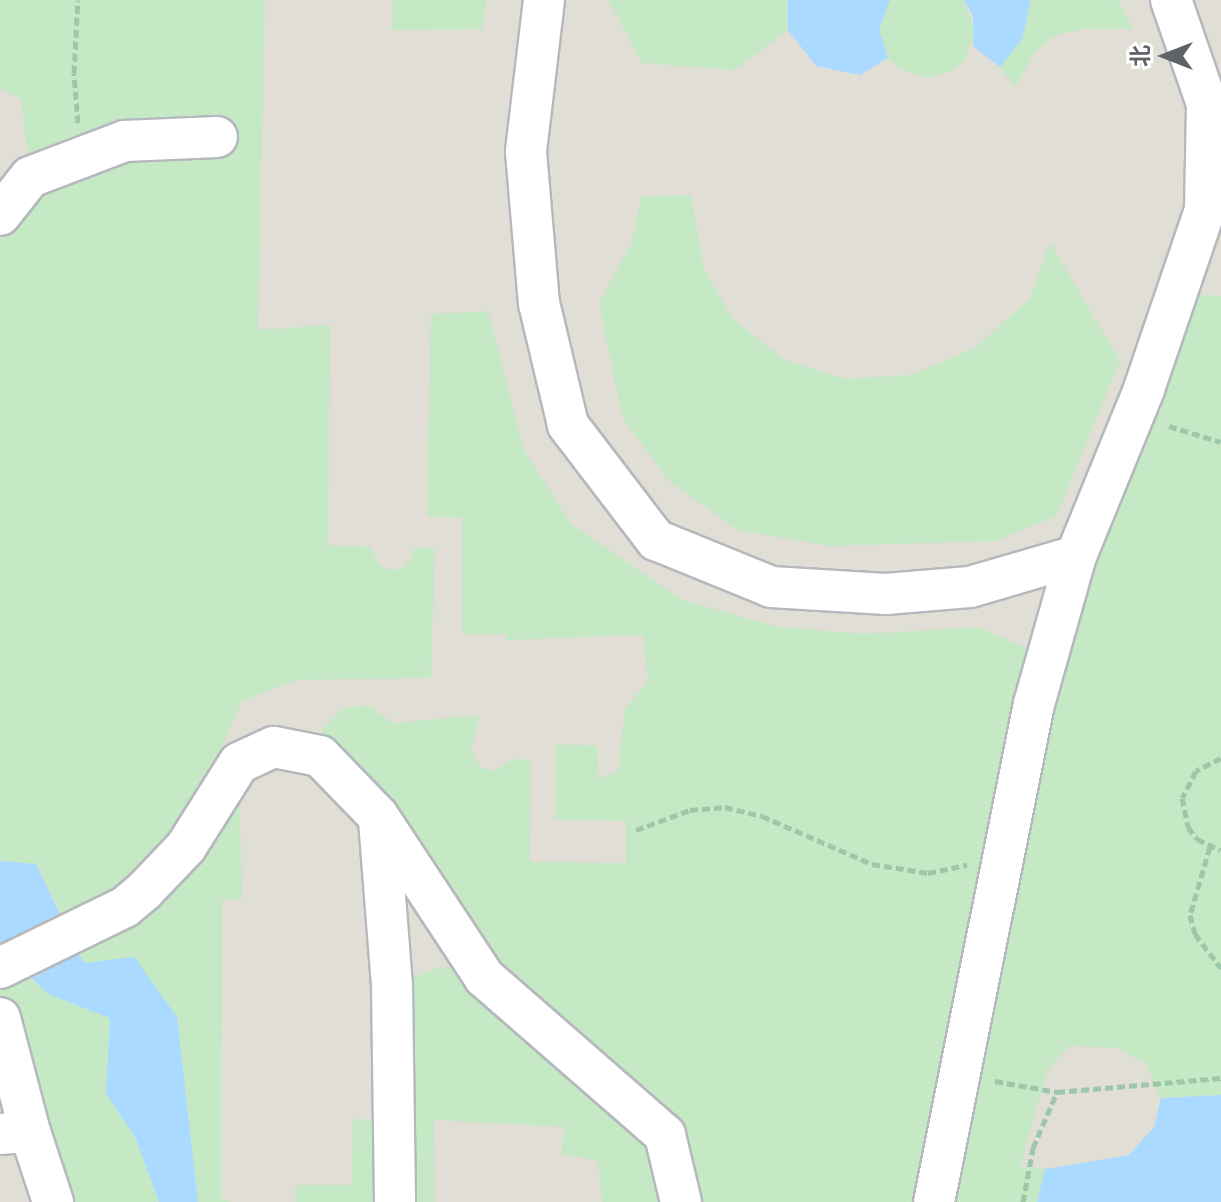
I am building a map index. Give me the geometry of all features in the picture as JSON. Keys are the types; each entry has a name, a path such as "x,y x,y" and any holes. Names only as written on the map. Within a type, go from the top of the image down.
{"street":[{"path":"544,0 526,152 539,303 568,425 656,540 771,587 886,594 970,587 1076,556"},
{"path":"934,1202 1034,704 1076,556 1213,210 1214,104 1171,0"},
{"path":"0,215 30,177 125,141 217,137"},
{"path":"0,968 125,907 186,847 239,763 274,747 320,756 378,816 484,977 665,1135 681,1202"},
{"path":"378,816 392,986 395,1202"},
{"path":"0,1018 15,1133 53,1202"}],"path":[{"path":"78,0 74,73 80,158"},
{"path":"1134,415 1221,442"},
{"path":"1221,758 1196,771 1182,798 1188,827 1210,847 1221,850"},
{"path":"636,830 690,810 725,807 762,816 872,864 928,873 1003,857"},
{"path":"1210,847 1190,915 1195,934 1221,968"},
{"path":"960,1074 1057,1092 1221,1078"},
{"path":"1023,1202 1033,1148 1057,1092"}],"shaded area":[{"path":"0,0 1221,0 1221,1202 0,1202"}],"green space":[{"path":"0,0 265,0 258,330 330,325 328,545 370,547 378,563 391,571 405,567 415,547 435,549 431,678 297,680 242,701 178,842 116,891 62,914 36,864 0,861 0,216 30,177 21,99 0,89"},
{"path":"393,0 487,0 482,29 392,30"},
{"path":"608,0 788,0 788,30 734,70 642,63"},
{"path":"890,0 964,0 975,31 965,59 954,70 926,78 898,68 888,58 879,29"},
{"path":"1031,0 1118,0 1134,29 1085,29 1056,35 1035,52 1015,87 1000,67 1022,39"},
{"path":"691,195 704,269 732,318 783,359 846,379 911,375 976,347 1029,299 1050,242 1120,361 1056,516 996,541 829,546 737,530 668,480 622,417 599,303 632,242 641,196"},
{"path":"1176,294 1221,296 1221,1095 1161,1098 1146,1064 1117,1048 1069,1046 1047,1071 1020,1167 1045,1169 1037,1202 602,1202 598,1161 561,1154 564,1127 434,1120 435,1202 295,1202 295,1185 352,1185 353,1119 392,1121 392,986 434,969 472,962 320,756 322,729 344,707 369,706 393,723 479,715 471,751 481,768 495,771 512,759 531,760 530,862 626,863 626,821 555,820 555,744 597,746 599,779 618,771 625,709 648,681 643,635 506,640 506,634 462,634 462,517 427,517 431,314 488,311 524,450 571,524 683,600 774,626 863,634 979,627 1047,657"},
{"path":"239,763 242,899 222,900 221,1198 231,1202 198,1202 177,1017 84,964 71,934 125,907"},
{"path":"0,947 111,1018 106,1094 136,1139 159,1202 53,1202 30,1132 0,1134"}],"water":[{"path":"788,0 890,0 879,29 888,58 860,75 816,66 788,30"},
{"path":"964,0 1031,0 1022,39 1000,67 973,46 973,16"},
{"path":"0,861 36,864 84,963 134,957 177,1017 198,1202 159,1202 136,1139 106,1094 110,1018 48,994 0,947"},
{"path":"1221,1095 1221,1202 1037,1202 1045,1169 1129,1155 1154,1127 1161,1098"}]}
